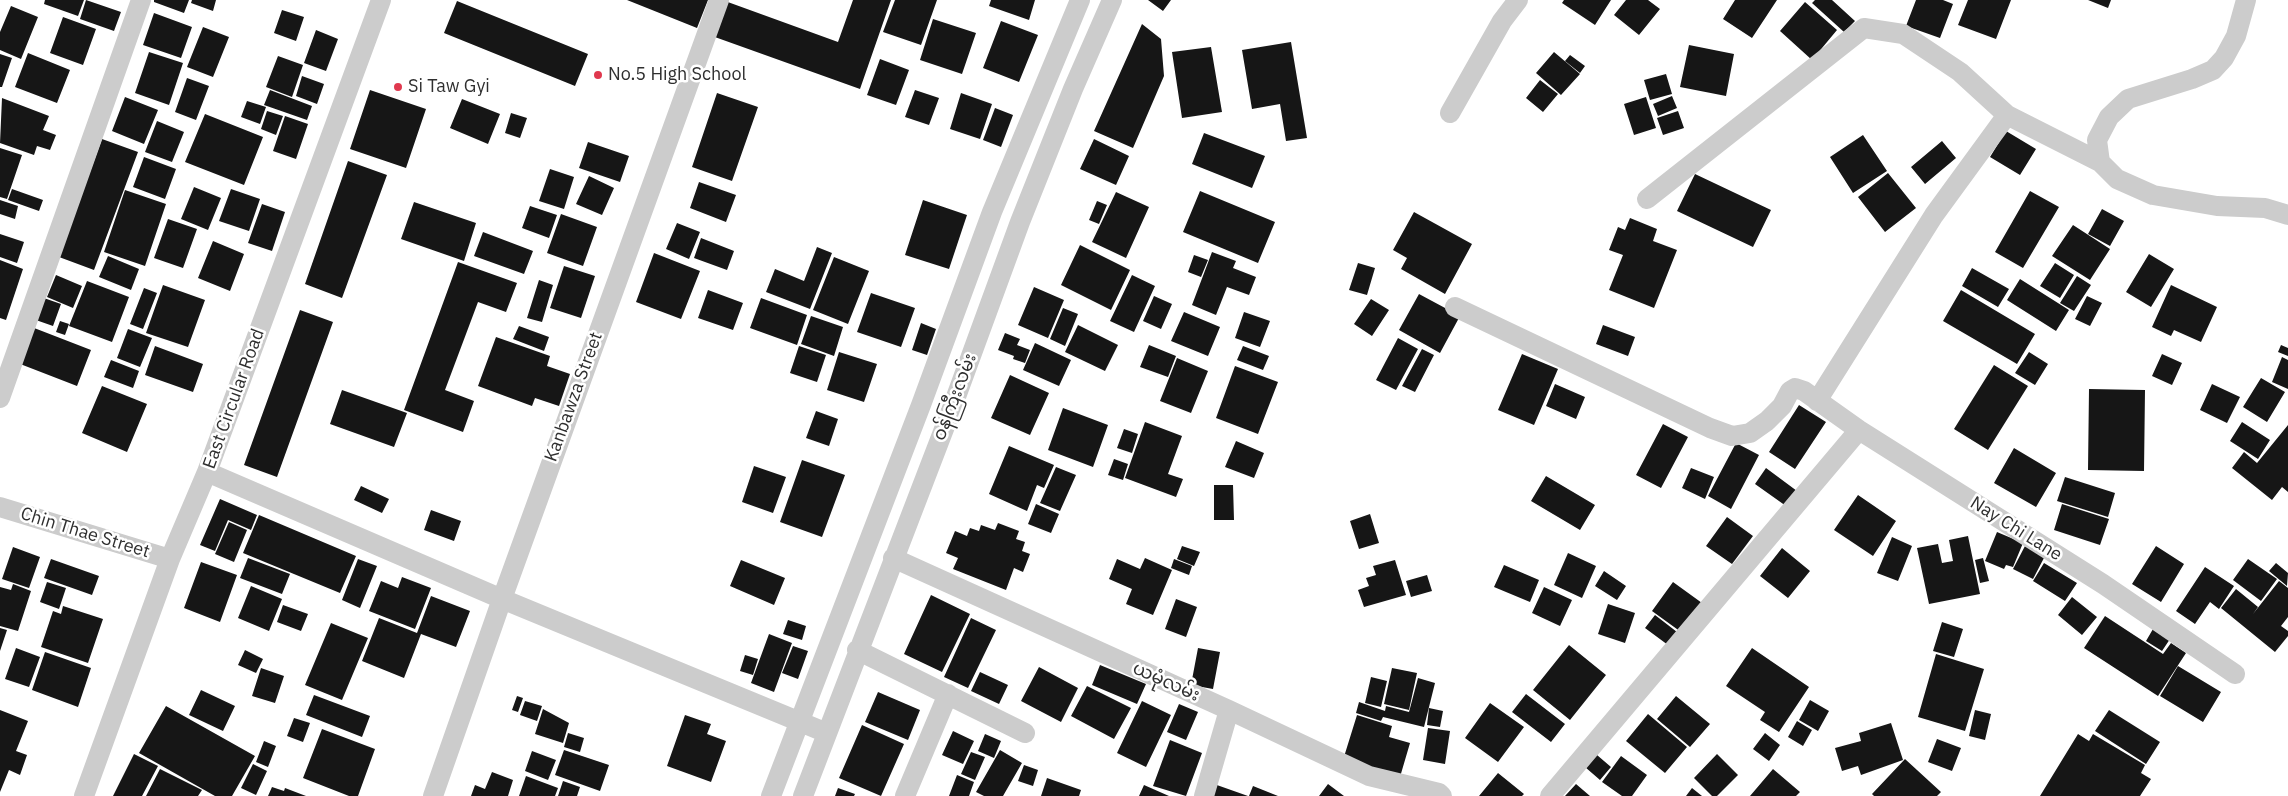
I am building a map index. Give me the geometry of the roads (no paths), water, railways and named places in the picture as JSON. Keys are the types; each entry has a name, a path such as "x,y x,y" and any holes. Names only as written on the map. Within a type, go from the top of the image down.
{"street":[{"path":"0,398 141,0"},
{"name":"East Circular Road","path":"84,796 170,559 207,472 381,0"},
{"name":"Kanbawza Street","path":"433,796 502,599 719,0"},
{"name":"ဝန်ကြီးလမ်း","path":"771,796 922,405 992,212 1045,79 1080,0"},
{"name":"ဝန်ကြီးလမ်း","path":"803,796 857,650 949,416 1020,222 1073,89 1112,0"},
{"path":"1450,113 1502,20 1518,0"},
{"path":"2100,162 2097,140 2109,117 2128,99 2192,79 2213,70 2224,58 2236,36 2246,0"},
{"path":"1647,199 1864,28 1903,34 1960,72 2008,115 2100,162 2117,179 2153,194 2217,206 2266,208 2288,215"},
{"path":"1817,401 1934,215 2008,115"},
{"name":"Nay Chi Lane","path":"1455,307 1710,428 1732,436 1750,433 1767,421 1795,388 2103,584 2235,674"},
{"path":"1550,796 1859,430"},
{"path":"207,472 502,599 827,733"},
{"name":"Chin Thae Street","path":"0,507 170,559"},
{"name":"ယမုံလမ်း","path":"893,558 1229,710 1369,776 1438,793 1442,796"},
{"path":"857,650 1025,733"},
{"path":"905,796 948,694"},
{"path":"1204,796 1229,710"}],"place":[{"name":"No.5 High School","path":"598,75"},
{"name":"Si Taw Gyi","path":"398,87"}]}
